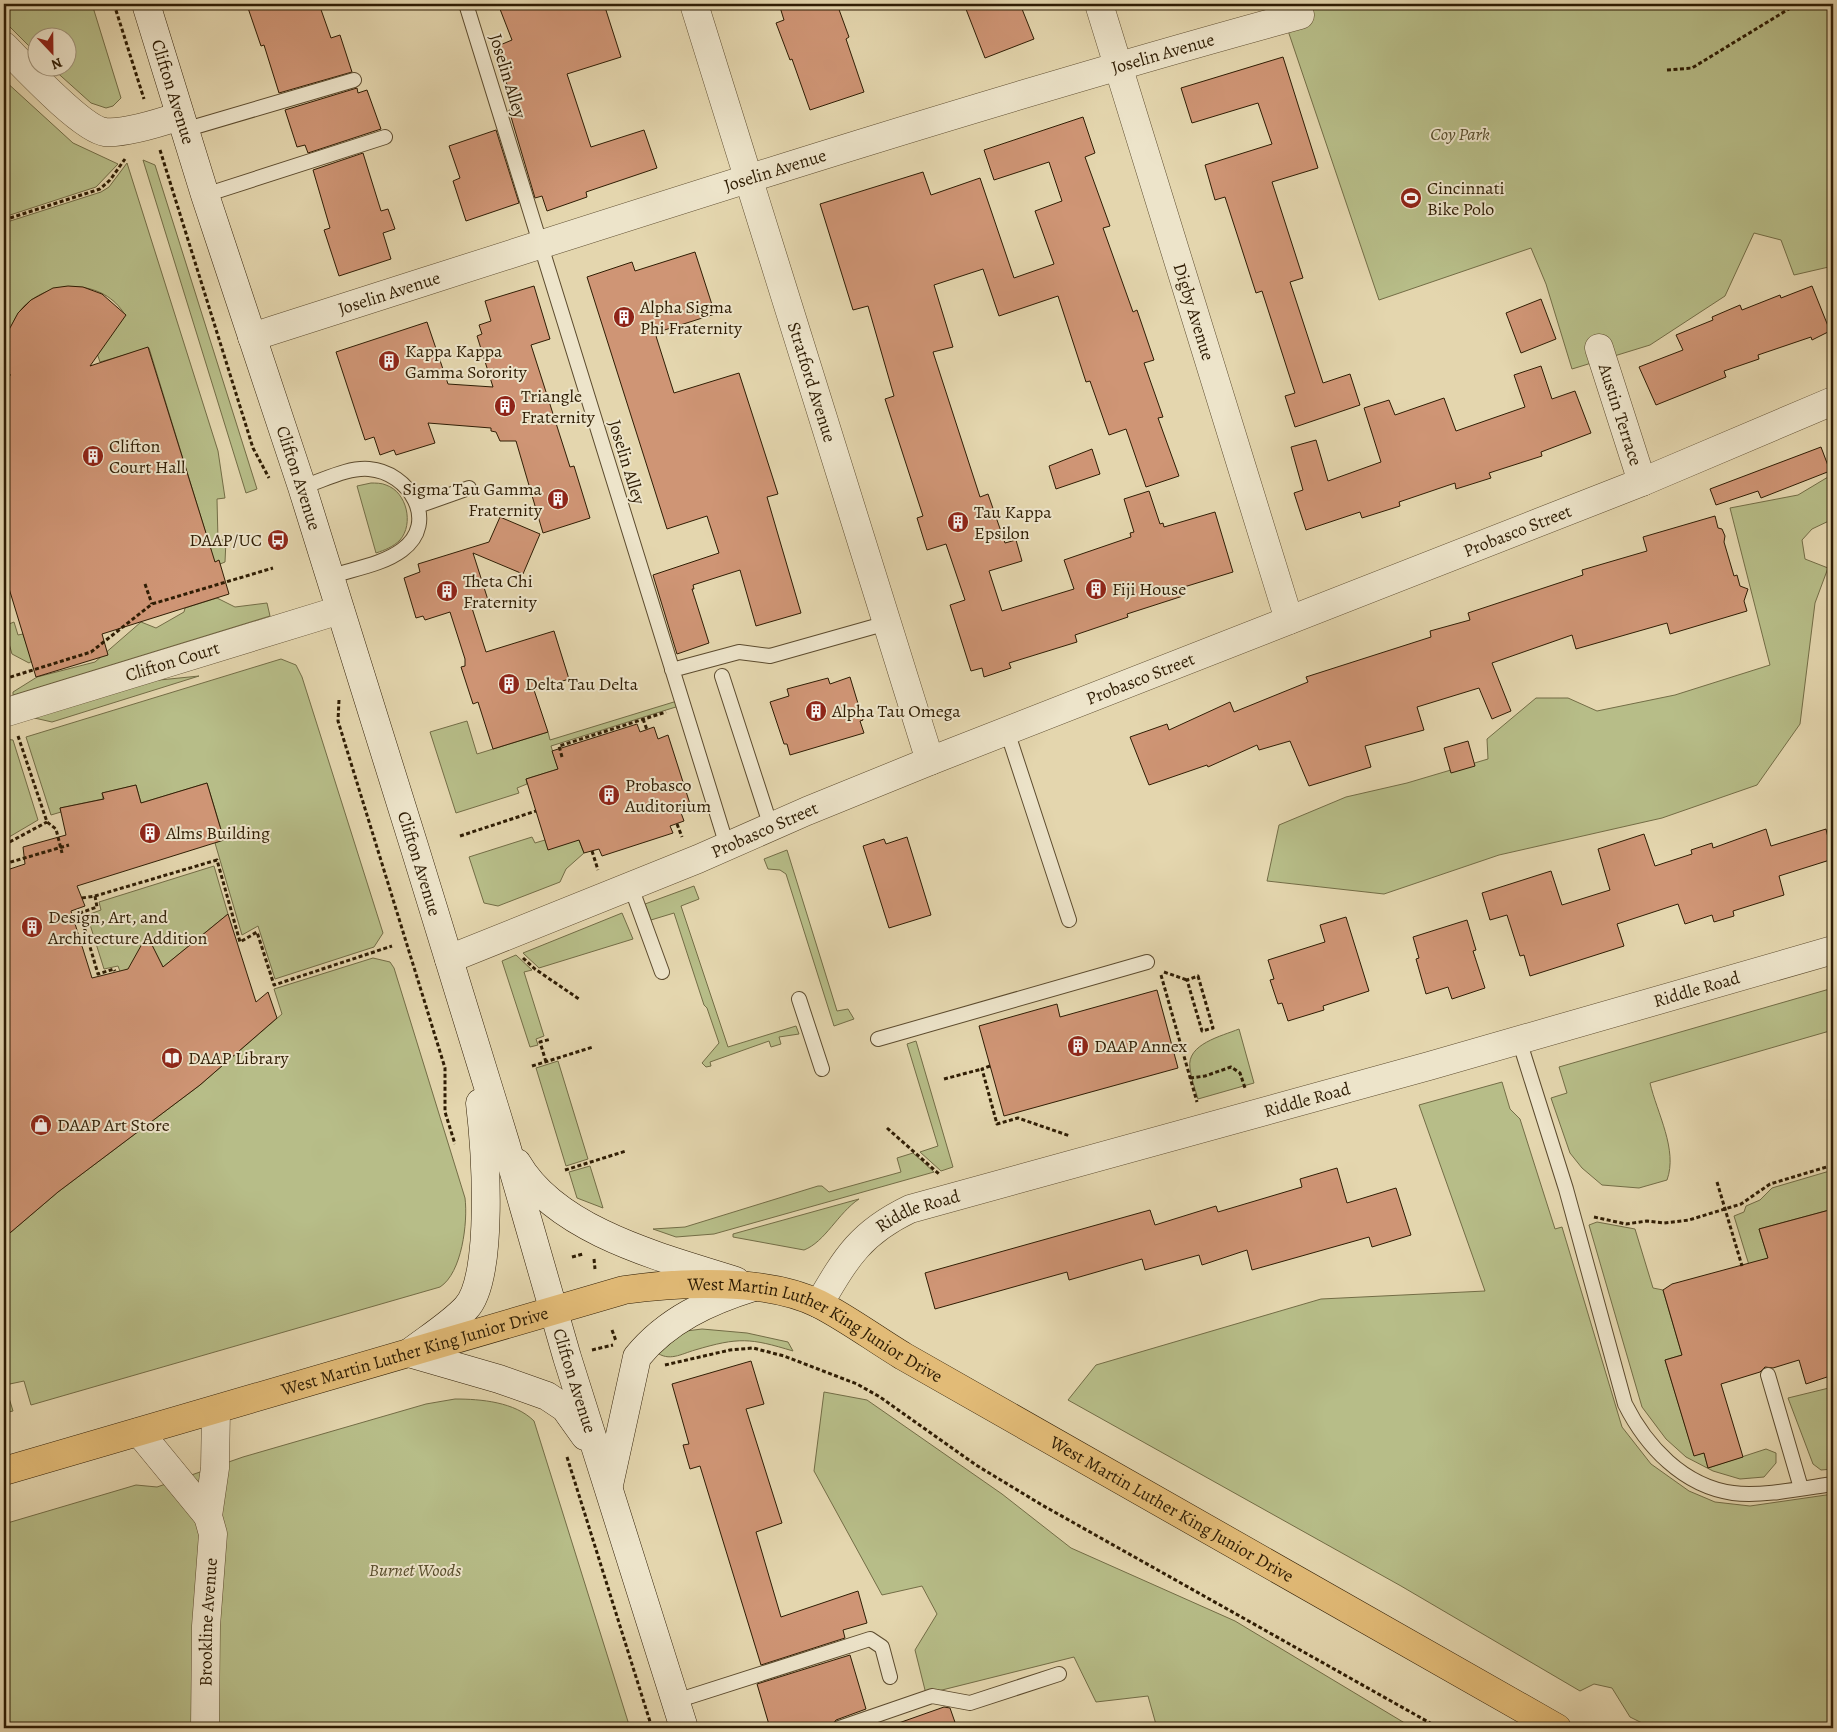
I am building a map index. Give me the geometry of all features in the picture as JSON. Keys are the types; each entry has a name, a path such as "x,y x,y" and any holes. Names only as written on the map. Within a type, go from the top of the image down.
{"main road":[{"name":"West Martin Luther King Junior Drive","path":"4,1471 624,1290 661,1285 754,1287 780,1292 819,1304 903,1356 1557,1728"}],"street":[{"name":"Clifton Avenue","path":"146,4 205,195 330,576 506,1145 553,1310 684,1728"},
{"name":"Stratford Avenue","path":"694,4 930,761"},
{"name":"Digby Avenue","path":"1099,4 1288,620"},
{"name":"Joselin Avenue","path":"252,337 749,179 1117,65 1300,15"},
{"path":"4,46 52,93 90,125 104,132 152,124 182,123"},
{"name":"Austin Terrace","path":"1599,348 1642,482"},
{"name":"Probasco Street","path":"449,959 631,887 930,761 1642,482 1833,401"},
{"name":"Clifton Court","path":"10,722 340,610"},
{"name":"Riddle Road","path":"819,1304 845,1260 861,1241 889,1220 910,1210 1833,950"},
{"path":"409,1353 467,1308 474,1296 480,1274 487,1202 484,1139 472,1037"},
{"path":"506,1145 534,1188 554,1206 573,1218 651,1253 754,1287"},
{"path":"609,1487 632,1372 637,1357 650,1342 703,1306 754,1287"},
{"path":"409,1353 499,1379 547,1396 565,1408 582,1430 609,1487"},
{"name":"Brookline Avenue","path":"204,1728 206,1626 213,1534 208,1516 215,1468 216,1410"},
{"name":"Brookline Avenue","path":"139,1432 208,1516"}],"lane":[{"name":"Joselin Alley","path":"466,4 726,846"},
{"path":"182,123 354,80"},
{"path":"205,195 385,137"},
{"path":"302,487 366,468 398,478 411,492 418,506 419,519 414,536 403,550 390,558 330,576"},
{"path":"418,506 469,488"},
{"path":"672,670 739,652 770,656 887,623"},
{"path":"722,676 771,827"},
{"path":"1007,730 1069,920"},
{"path":"631,887 662,972"},
{"path":"878,1039 929,1024 1150,968"},
{"path":"799,999 822,1069"},
{"path":"1519,1040 1573,1215 1624,1404 1636,1426 1653,1447 1677,1469 1713,1488 1734,1494 1833,1484"},
{"path":"1768,1375 1800,1488"},
{"path":"676,1701 870,1639 882,1647 890,1677"},
{"path":"839,1728 932,1696 970,1703 1059,1674"}],"path":[{"path":"114,4 253,448 269,480"},
{"path":"1667,70 1692,68 1797,4"},
{"path":"4,220 100,189 110,180 125,159"},
{"path":"4,370 10,377 4,377"},
{"path":"4,679 91,652 152,604 273,568"},
{"path":"145,584 152,604"},
{"path":"339,694 338,721 444,1068 445,1112"},
{"path":"562,757 558,746 683,706"},
{"path":"643,719 647,730"},
{"path":"10,722 47,822 56,829 62,853"},
{"path":"460,836 536,811"},
{"path":"4,845 47,822"},
{"path":"677,824 682,838"},
{"path":"4,864 69,845"},
{"path":"592,851 598,870"},
{"path":"82,898 95,896 217,860 240,942 257,932 274,985 392,946"},
{"path":"95,896 97,907 80,913 98,974 114,969 115,971"},
{"path":"522,957 534,969 579,999"},
{"path":"1150,968 1187,980 1198,976 1213,1028 1202,1031 1187,980"},
{"path":"1160,971 1197,1102"},
{"path":"546,1062 540,1042 551,1038"},
{"path":"532,1066 593,1046"},
{"path":"944,1079 990,1066"},
{"path":"1190,1078 1205,1076 1231,1067 1240,1072 1245,1088"},
{"path":"982,1068 997,1124 1018,1118 1073,1137"},
{"path":"887,1128 940,1174"},
{"path":"565,1170 626,1151"},
{"path":"1573,1215 1600,1218 1626,1224 1647,1221 1664,1223 1689,1220 1725,1210 1753,1197 1770,1184 1833,1165"},
{"path":"1716,1182 1742,1266"},
{"path":"612,1330 617,1344"},
{"path":"663,1365 677,1364 730,1350 753,1348 784,1356 857,1384 880,1397 976,1465 1033,1500 1439,1728"},
{"path":"565,1449 652,1728"}],"green space":[{"path":"4,4 92,4 121,98 113,106 106,108 91,103 63,78 78,78 78,28 28,28 28,45 4,21"},
{"name":"Coy Park","path":"1279,4 1833,4 1833,266 1794,275 1781,240 1754,233 1725,296 1650,345 1572,369 1546,284 1531,248 1379,300"},
{"path":"4,80 73,143 118,164 96,187 4,217"},
{"path":"143,160 155,165 257,489 246,493"},
{"path":"127,163 218,451 225,498 217,499 218,540 226,540 225,562 220,564 219,561 204,565 211,550 149,348 100,362 94,344 125,315 116,303 91,289 63,287 49,291 36,297 24,306 4,338 4,223 101,192 109,187"},
{"path":"1833,474 1833,519 1812,529 1802,540 1805,559 1828,568 1815,603 1800,724 1757,785 1662,818 1499,855 1384,894 1267,881 1279,825 1346,797 1407,783 1488,759 1487,739 1536,698 1568,698 1597,711 1675,695 1770,665 1730,508 1798,495"},
{"path":"371,483 386,485 399,494 406,509 407,517 407,526 400,540 395,545 376,553 357,486"},
{"path":"217,598 235,607 267,603 270,616 13,695 13,692 37,677 95,662 141,622 156,628 184,612 185,608"},
{"path":"14,622 18,635 23,634 32,661 29,663 12,654 4,626"},
{"path":"281,659 296,665 302,677 383,933 374,947 275,979 258,926 242,935 215,843 224,839 207,783 141,803 136,785 102,793 103,799 60,808 61,812 51,815 26,737"},
{"path":"199,676 52,722 30,717 140,682"},
{"path":"677,701 679,706 551,746 558,769 526,779 527,784 517,788 519,793 456,813 430,732 467,721 477,754 548,732 550,740"},
{"path":"4,739 13,740 38,820 4,840"},
{"path":"532,837 535,843 545,840 579,840 584,853 566,869 560,882 498,906 484,903 469,857"},
{"path":"787,850 837,1011 848,1009 854,1019 834,1026 786,874 780,870 768,869 764,859"},
{"path":"214,866 228,914 163,967 147,936 123,979 118,966 104,969 87,915 101,910 99,902"},
{"path":"694,886 699,899 681,906 728,1047 796,1026 799,1034 779,1037 781,1044 771,1047 769,1041 710,1062 711,1066 706,1067 702,1063 719,1043 707,1008 704,1005 674,913 651,920 645,904"},
{"path":"622,913 633,939 539,968 523,953"},
{"path":"516,955 532,970 524,972 544,1036 536,1039 538,1045 530,1047 502,961"},
{"path":"373,958 390,962 394,968 465,1198 466,1208 462,1246 454,1271 448,1280 440,1287 31,1405 24,1381 5,1385 13,1411 4,1413 4,1238 58,1192 200,1085 282,1014 274,989"},
{"path":"1833,988 1833,1030 1650,1083 1668,1144 1670,1168 1667,1180 1639,1188 1602,1185 1582,1168 1570,1153 1551,1098 1567,1093 1559,1067"},
{"path":"1239,1029 1254,1083 1198,1099 1190,1068 1190,1060 1194,1053 1207,1042"},
{"path":"916,1041 953,1167 941,1171 920,1152 938,1146 907,1044"},
{"path":"558,1061 588,1159 566,1166 536,1068"},
{"path":"1502,1082 1510,1109 1520,1119 1555,1229 1562,1227 1622,1427 1651,1464 1689,1491 1715,1502 1750,1506 1833,1494 1833,1728 1652,1728 1630,1717 1612,1688 1594,1684 1580,1691 1401,1586 1068,1400 1096,1365 1321,1299 1485,1291 1419,1105"},
{"path":"913,1153 934,1172 714,1234 676,1237 653,1229 685,1227 818,1186 822,1186 829,1192 901,1172 897,1158"},
{"path":"590,1166 603,1208 577,1198 569,1172"},
{"path":"1833,1170 1833,1209 1759,1229 1768,1258 1749,1265 1734,1216 1744,1212 1746,1206 1760,1200 1772,1188"},
{"path":"859,1199 844,1212 818,1241 804,1250 733,1237 733,1234"},
{"path":"1597,1222 1635,1229 1653,1288 1663,1290 1682,1355 1665,1360 1694,1455 1704,1453 1708,1468 1766,1449 1776,1453 1776,1463 1764,1477 1740,1479 1713,1471 1686,1457 1666,1439 1642,1407 1589,1225"},
{"path":"702,1329 747,1333 788,1342 793,1351 755,1342 734,1341 670,1357 656,1352 686,1331"},
{"path":"1833,1387 1833,1469 1821,1470 1813,1464 1788,1398"},
{"path":"824,1392 867,1400 1002,1494 1071,1548 1235,1621 1413,1728 1157,1728 1148,1696 1096,1702 1074,1657 926,1694 915,1650 937,1614 922,1586 882,1595 814,1471"},
{"name":"Burnet Woods","path":"455,1399 486,1401 508,1406 534,1421 630,1728 4,1728 4,1524 136,1485 157,1487 243,1457 426,1404"}],"building":[{"path":"259,4 319,4 331,38 340,35 352,72 279,93 264,45 261,46 248,8"},
{"path":"498,4 604,4 621,57 567,74 591,147 644,130 657,168 586,192 587,197 547,211 542,196 535,198 509,110 516,108 493,48 512,40"},
{"path":"779,4 837,4 849,37 846,39 864,92 810,110 792,59 790,60 776,23 784,20"},
{"path":"964,4 1020,4 1034,39 985,58"},
{"path":"1283,57 1318,168 1272,182 1303,278 1290,282 1323,383 1350,374 1360,405 1295,427 1285,396 1295,393 1262,291 1256,293 1225,197 1215,200 1205,165 1272,144 1258,103 1192,123 1181,88"},
{"path":"357,88 358,93 367,90 381,129 308,153 305,145 297,147 285,110"},
{"path":"1083,117 1095,153 1085,157 1110,226 1103,228 1133,312 1137,310 1154,360 1144,363 1163,417 1158,418 1179,476 1146,487 1126,429 1109,435 1090,381 1086,382 1058,296 999,316 983,269 934,285 953,347 933,352 980,497 988,494 1005,543 1016,540 1022,561 989,571 1002,611 1074,589 1064,560 1131,537 1130,533 1134,532 1124,499 1149,491 1160,524 1163,523 1164,527 1215,512 1233,572 1184,587 1186,595 1127,614 1128,617 1075,635 1077,642 1009,663 1011,668 984,677 982,668 971,671 950,605 965,600 946,544 927,550 917,518 923,516 885,399 894,396 868,306 853,310 820,204 923,172 931,195 980,178 1014,278 1054,264 1035,211 1062,201 1049,162 994,180 984,150"},
{"path":"496,130 519,203 466,221 453,181 460,178 449,146"},
{"path":"363,153 381,211 388,209 395,229 383,233 391,259 339,276 324,230 330,228 313,170"},
{"path":"695,252 715,314 655,333 674,393 739,373 778,494 767,497 801,613 756,626 740,570 693,585 694,589 692,589 709,643 677,654 653,575 719,553 707,516 667,529 587,277 632,262 635,271"},
{"path":"534,286 550,339 531,345 570,467 574,466 590,518 543,533 516,441 500,441 496,432 491,431 491,428 428,423 435,443 396,455 394,450 380,455 374,437 365,440 336,352 427,322 448,384 493,387 477,336 482,334 479,325 491,321 485,301"},
{"path":"1812,286 1830,331 1812,340 1811,337 1758,355 1759,359 1724,371 1726,377 1656,405 1639,367 1683,350 1676,335 1713,320 1712,317 1740,305 1742,310 1780,295 1781,298"},
{"name":"Clifton Court Hall","path":"83,287 102,294 126,315 90,366 148,347 215,562 219,560 229,594 102,634 108,655 36,677 4,572 4,339 18,313 31,300 53,288"},
{"path":"1541,299 1556,339 1521,353 1506,313"},
{"path":"1541,366 1552,399 1575,391 1591,433 1541,452 1542,456 1489,473 1491,478 1456,489 1455,483 1399,502 1400,506 1362,518 1360,512 1306,530 1294,493 1303,490 1291,447 1316,440 1328,481 1381,462 1364,408 1389,400 1395,415 1444,398 1456,431 1525,407 1514,375"},
{"path":"1821,447 1830,471 1761,498 1758,491 1716,505 1710,489"},
{"path":"1092,449 1100,474 1056,489 1049,466"},
{"path":"1715,516 1718,528 1722,529 1725,536 1724,542 1734,576 1737,575 1740,586 1748,589 1744,601 1747,611 1670,634 1667,623 1576,649 1572,635 1492,663 1511,711 1492,719 1479,688 1417,707 1424,730 1365,746 1371,767 1309,786 1290,741 1259,750 1257,745 1208,767 1207,765 1149,785 1130,737 1167,724 1169,730 1230,702 1234,712 1308,682 1306,677 1431,637 1430,631 1470,620 1468,613 1583,575 1582,570 1647,551 1643,537"},
{"path":"500,517 540,534 523,574 473,553 488,600 471,605 486,652 554,631 569,679 534,690 548,732 493,749 478,702 473,704 461,667 465,666 465,659 450,612 425,620 423,616 416,618 404,578 420,572 418,564 489,542"},
{"name":"Alpha Tau Omega","path":"850,677 863,720 860,721 864,733 790,755 787,744 784,744 770,702 789,696 787,689 828,678 830,684"},
{"name":"Probasco Auditorium","path":"637,724 640,732 654,727 658,739 668,735 691,807 680,810 684,821 670,826 673,833 602,856 599,849 584,853 579,840 548,850 526,779 558,769 552,751"},
{"path":"1468,741 1475,766 1451,773 1444,748"},
{"path":"207,783 224,840 77,886 85,906 71,911 92,978 128,969 147,935 163,967 228,914 256,1002 268,992 277,1018 200,1085 58,1192 4,1238 4,871 25,864 23,847 66,835 60,808 104,799 102,793 136,785 141,803"},
{"path":"1766,829 1771,846 1826,829 1833,859 1779,876 1784,895 1733,911 1734,916 1714,922 1712,915 1685,924 1678,904 1617,924 1624,946 1530,976 1524,955 1520,956 1507,915 1490,920 1482,893 1551,871 1562,905 1610,890 1598,849 1644,834 1655,866 1692,854 1691,850 1712,843 1713,848"},
{"path":"907,837 931,915 889,928 863,846 884,839 886,844"},
{"path":"1346,917 1369,991 1323,1006 1324,1010 1288,1021 1282,1003 1278,1004 1270,980 1274,979 1268,960 1325,942 1320,925"},
{"path":"1467,920 1476,950 1473,951 1485,988 1452,999 1448,987 1426,994 1416,959 1419,958 1413,937"},
{"name":"DAAP Annex","path":"1157,990 1178,1068 1004,1116 979,1026 1057,1004 1060,1017"},
{"path":"1337,1168 1347,1203 1396,1188 1411,1235 1372,1247 1369,1237 1252,1270 1247,1250 1202,1265 1199,1255 1145,1270 1142,1259 1069,1280 1067,1272 935,1309 925,1273 1150,1210 1155,1225 1216,1206 1218,1212 1302,1187 1300,1179"},
{"path":"1833,1209 1833,1375 1806,1384 1799,1360 1773,1368 1765,1367 1760,1372 1721,1384 1743,1457 1708,1468 1704,1453 1694,1456 1665,1360 1682,1355 1663,1290 1672,1284 1768,1258 1759,1229"},
{"path":"751,1361 764,1404 746,1409 782,1523 756,1532 781,1617 858,1591 867,1623 843,1630 845,1638 761,1665 700,1466 690,1469 683,1445 689,1444 672,1384"},
{"path":"850,1655 866,1709 836,1720 830,1728 770,1728 757,1684"},
{"path":"944,1707 950,1708 957,1728 894,1728 893,1725"}],"place":[{"name":"Cincinnati Bike Polo","path":"1411,198"},
{"name":"Alpha Sigma Phi Fraternity","path":"624,317"},
{"name":"Kappa Kappa Gamma Sorority","path":"389,361"},
{"name":"Triangle Fraternity","path":"505,406"},
{"name":"Clifton Court Hall","path":"93,456"},
{"name":"Sigma Tau Gamma Fraternity","path":"558,499"},
{"name":"Tau Kappa Epsilon","path":"958,522"},
{"name":"DAAP/UC","path":"278,540"},
{"name":"Fiji House","path":"1096,589"},
{"name":"Theta Chi Fraternity","path":"447,591"},
{"name":"Delta Tau Delta","path":"509,684"},
{"name":"Alpha Tau Omega","path":"816,711"},
{"name":"Probasco Auditorium","path":"609,795"},
{"name":"Alms Building","path":"150,833"},
{"name":"Design, Art, and Architecture Addition","path":"32,927"},
{"name":"DAAP Annex","path":"1078,1046"},
{"name":"DAAP Library","path":"172,1058"},
{"name":"DAAP Art Store","path":"41,1125"}]}
